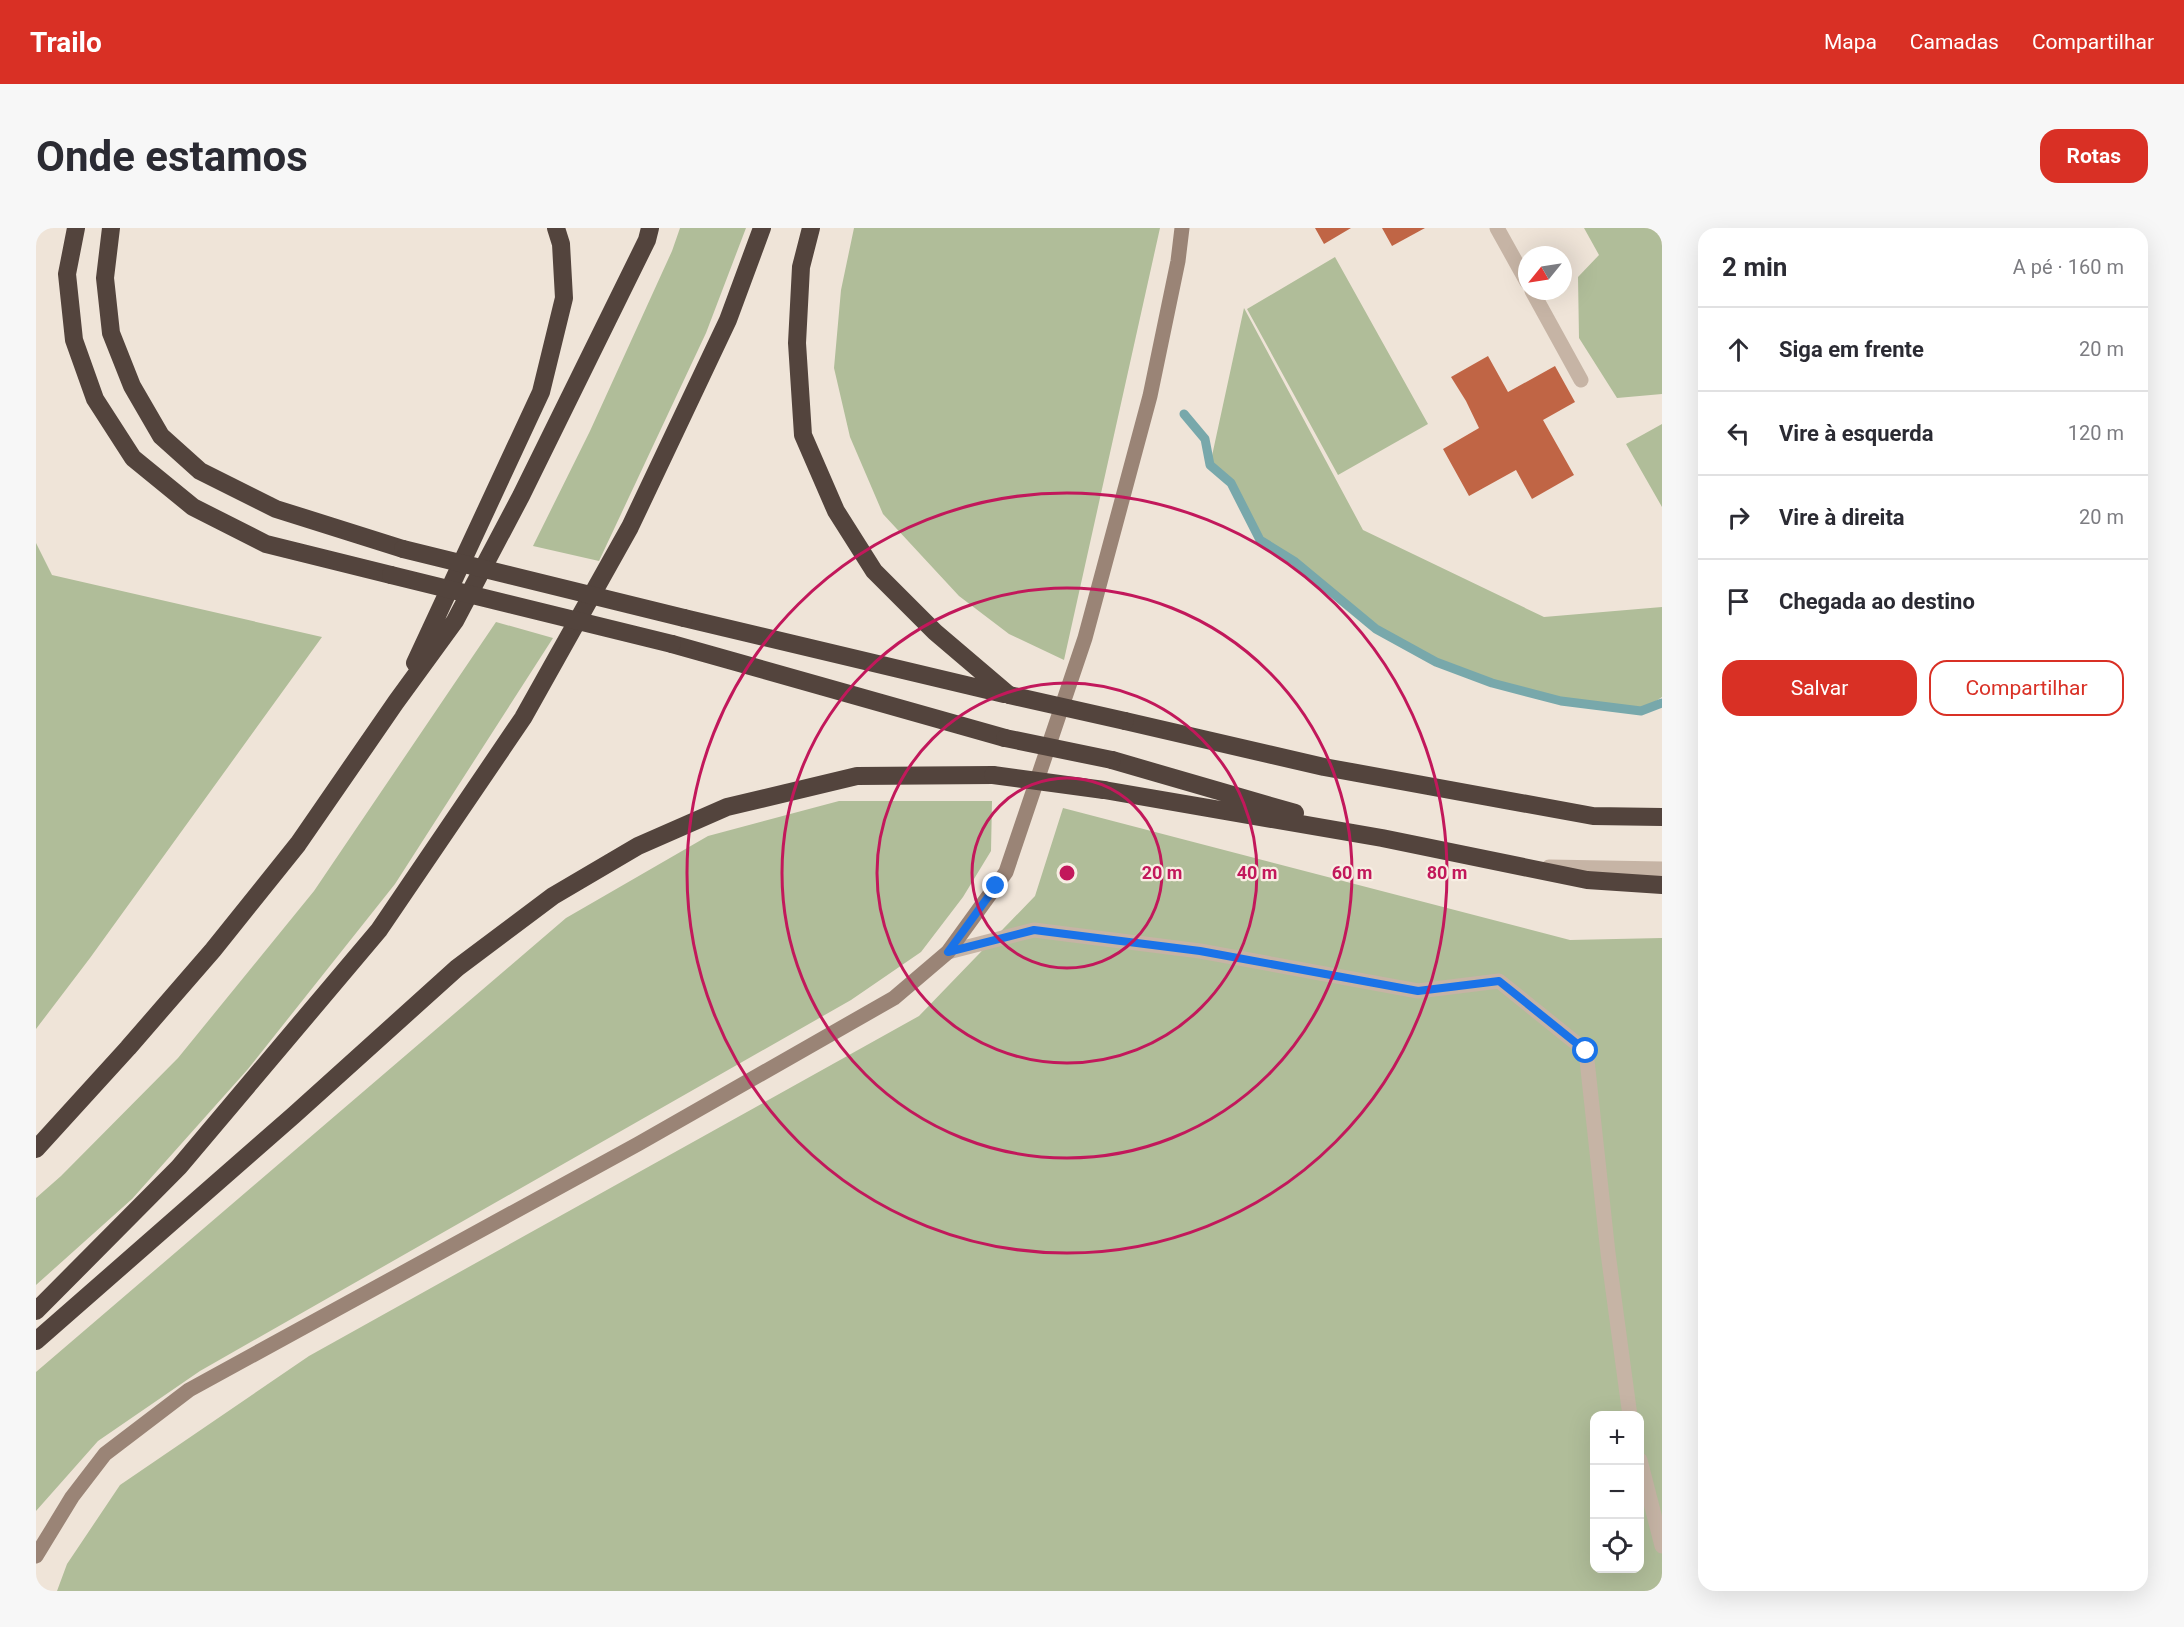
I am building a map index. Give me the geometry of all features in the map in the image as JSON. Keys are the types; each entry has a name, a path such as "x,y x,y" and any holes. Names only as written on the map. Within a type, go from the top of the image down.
{"highway":[{"path":"76,228 67,274 74,340 95,399 133,458 193,507 266,544 672,644 1005,738 1112,760 1382,838"},
{"path":"111,228 105,278 111,333 132,386 161,436 200,471 276,509 403,549 1009,695 1324,767 1593,816 1662,817"},
{"path":"396,702 541,392 564,298 561,244 556,228"},
{"path":"36,1149 182,985 291,853 455,621 521,496 642,250 650,228"},
{"path":"36,1311 179,1167 379,930 523,718 630,526 728,320 762,228"},
{"path":"811,228 801,267 797,343 803,435 836,511 874,571 935,632 1009,695"},
{"path":"36,1341 294,1115 457,968 562,891 638,846 727,807 857,776 993,775 1104,790 1382,838 1587,880 1662,885"}],"main road":[{"path":"36,1556 72,1497 105,1454 189,1390 638,1144 894,998 948,952 1006,872 1085,638 1150,396 1178,261 1182,228"}],"street":[{"path":"1497,228 1518,266"},
{"path":"1537,300 1581,380"},
{"path":"1519,867 1662,869"},
{"path":"948,952 1034,930 1200,951 1418,991 1499,981 1586,1051 1608,1253 1629,1411"},
{"path":"1641,1465 1662,1546"}],"green space":[{"path":"680,228 746,228 706,333 599,561 533,546 590,431 672,251"},
{"path":"854,228 1160,228 1064,660 1009,634 959,596 883,514 850,437 834,368 841,290"},
{"path":"1584,228 1662,228 1662,394 1617,398 1579,338 1578,277 1599,255"},
{"path":"1335,257 1428,424 1338,475 1247,309"},
{"path":"1244,308 1363,530 1544,617 1662,607 1662,697 1641,711 1598,706 1527,692 1464,672 1401,643 1300,566 1260,540 1231,483 1210,465"},
{"path":"1662,424 1662,507 1626,444"},
{"path":"36,543 52,575 322,637 36,1029"},
{"path":"496,622 553,638 395,884 248,1069 132,1199 36,1285 36,1198 61,1176 178,1058 314,891"},
{"path":"839,801 992,801 991,851 963,897 921,952 851,1000 200,1371 98,1441 36,1511 36,1372 566,918 708,836"},
{"path":"1063,808 1570,940 1662,938 1662,1591 57,1591 67,1564 120,1485 309,1356 919,1016 1035,896"}],"building":[{"path":"1315,228 1351,228 1324,244"},
{"path":"1382,228 1425,228 1392,246"},
{"path":"1488,356 1508,392 1555,366 1575,402 1543,420 1574,475 1532,499 1516,470 1469,496 1443,449 1479,428 1451,377"}],"waterway":[{"path":"1184,414 1205,439 1210,465 1231,483 1260,540 1294,561 1376,629 1436,662 1492,683 1561,701 1641,711 1662,703"}],"route":[{"path":"996,886 948,952 1034,930 1200,951 1418,991 1499,981 1586,1051"}]}
